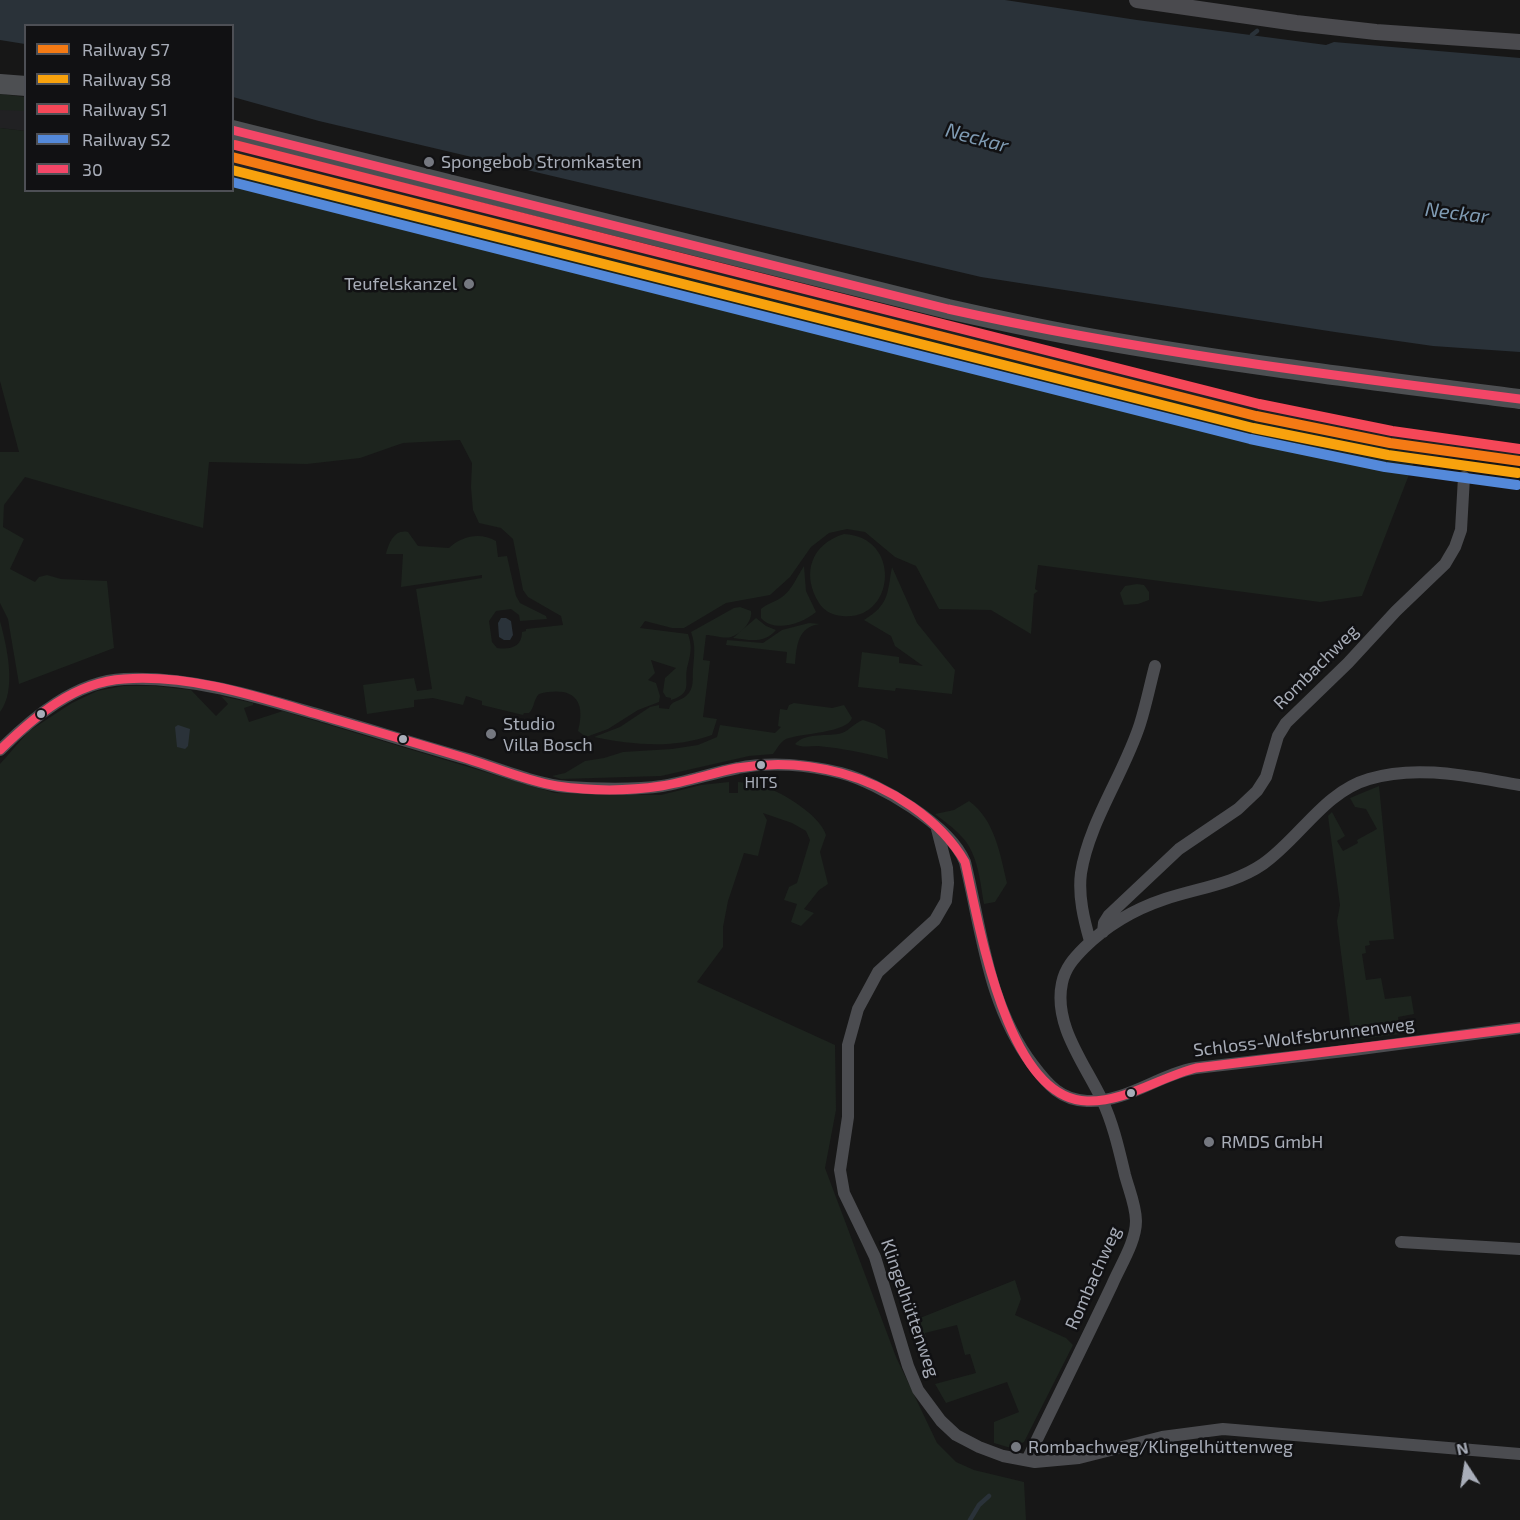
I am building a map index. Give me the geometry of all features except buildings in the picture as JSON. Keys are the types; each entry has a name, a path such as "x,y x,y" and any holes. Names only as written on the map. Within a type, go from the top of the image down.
{"main road":[{"path":"1137,0 1272,20 1376,32 1520,42"},
{"path":"0,84 24,86"},
{"path":"234,130 948,309 1022,325 1105,341 1290,369 1520,399"}],"street":[{"name":"Rombachweg","path":"1027,1460 1107,1295 1135,1228 1132,1200 1111,1123 1067,1030 1060,995 1062,980 1073,958 1103,932 1104,923 1109,915 1179,849 1238,809 1257,791 1266,777 1278,736 1286,723 1445,564 1455,548 1461,530 1464,477"},
{"path":"1090,941 1084,921 1081,894 1083,864 1090,841 1140,725 1155,666"},
{"name":"Schloss-Wolfsbrunnenweg","path":"0,750 44,712 86,687 114,680 164,681 199,685 267,700 563,787 662,786 760,765 825,769 861,779 886,791 915,810 957,847 965,862 987,964 1006,1021 1021,1048 1049,1086 1062,1096 1088,1101 1125,1094 1181,1071 1196,1068 1520,1028"},
{"path":"1103,932 1148,906 1231,880 1257,868 1283,847 1330,801 1366,779 1426,772 1520,785"},
{"name":"Klingelhüttenweg","path":"937,829 947,868 946,901 935,920 878,972 865,994 849,1034 848,1117 840,1162 840,1181 849,1205 875,1257 908,1366 926,1402 946,1425 963,1440 992,1452 1045,1462 1079,1458 1162,1437 1223,1429 1520,1454"},
{"path":"1401,1242 1520,1249"}],"shaded area":[{"path":"0,94 24,97 24,111 0,110"},
{"path":"0,106 24,108 24,131 0,128"},
{"path":"0,128 24,131 24,192 234,192 234,168 713,282 1147,393 1417,454 1362,596 1320,602 1038,565 1035,589 1038,591 1034,594 1031,634 991,610 939,609 916,566 895,557 865,532 847,529 829,533 811,547 790,577 770,595 726,603 684,628 672,628 645,621 640,628 688,634 690,651 685,691 671,700 666,697 663,692 665,678 676,668 651,660 655,673 648,680 656,683 660,696 659,702 638,710 608,729 586,737 578,731 580,710 578,703 568,693 560,692 539,694 531,711 523,715 482,705 482,701 466,696 463,705 433,698 414,700 414,707 367,714 363,685 414,678 417,691 432,689 416,589 482,578 482,575 401,587 403,554 386,554 391,541 399,533 408,532 418,546 449,548 465,538 478,536 496,541 498,557 507,556 516,596 520,603 546,616 547,619 520,621 519,615 511,609 496,611 489,621 492,642 497,648 518,644 522,632 526,629 563,625 561,616 528,597 523,590 513,539 501,528 479,523 473,510 472,463 460,440 403,443 360,458 307,464 209,462 203,528 25,477 4,505 3,527 24,539 10,569 35,582 39,577 47,575 61,579 107,581 114,648 19,684 8,619 0,603 0,452 19,452 0,381"},
{"path":"234,145 645,246 1021,342 1246,403 1365,428 1470,443 1520,447 1520,464 1417,454 1226,412 713,282 234,168"},
{"path":"844,534 863,539 876,549 883,563 885,578 881,593 873,606 860,614 842,616 829,612 819,603 814,592 810,571 812,561 824,545"},
{"path":"804,566 806,591 816,612 788,625 767,623 761,618 761,609 786,594"},
{"path":"892,567 917,623 955,670 952,694 896,688 895,691 858,687 862,652 899,657 899,663 923,666 895,646 891,636 864,620 879,609 883,603 888,591"},
{"path":"1144,585 1149,592 1149,600 1124,605 1120,593 1125,586"},
{"path":"740,607 751,611 751,615 746,627 739,633 728,637 706,635 703,660 710,661 703,717 717,719 712,735 668,744 624,742 594,737 620,727 650,707 659,705 659,708 669,709 673,703 686,696 691,690 692,683 694,642 691,632 734,608"},
{"path":"756,618 776,630 762,639 733,638"},
{"path":"0,621 8,655 9,680 5,703 0,712"},
{"path":"809,623 820,624 812,626 803,633 798,644 795,664 786,663 787,652 726,645 727,640 763,643 782,630"},
{"path":"123,686 155,686 191,690 216,716 228,704 221,696 253,703 244,708 249,722 283,711 555,793 661,795 701,785 729,782 729,793 738,793 738,782 752,783 786,797 816,819 826,835 820,852 828,884 819,890 804,909 814,913 801,926 791,922 797,904 784,900 789,887 797,883 810,840 806,831 792,823 763,813 767,820 758,856 744,853 728,901 723,927 723,947 697,982 835,1045 836,1110 825,1168 896,1357 937,1443 956,1462 974,1470 1024,1482 1026,1520 0,1520 0,764 29,731 72,703 97,691"},
{"path":"794,703 832,708 844,705 852,718 842,727 833,730 786,739 773,754 749,756 661,776 561,779 552,776 565,773 585,761 623,752 698,745 717,737 720,725 775,733 781,727 778,726 780,709 787,710 789,705"},
{"path":"863,720 885,730 888,759 844,749 795,744 811,736 842,733"},
{"path":"1379,786 1394,939 1369,941 1370,945 1365,946 1366,953 1362,954 1366,980 1381,978 1385,999 1411,996 1414,1014 1398,1017 1401,1034 1352,1040 1337,921 1340,905 1328,816 1332,812 1345,836 1337,841 1343,851 1358,843 1357,840 1377,829 1366,809 1355,807 1350,798"},
{"path":"969,801 978,809 991,828 1002,861 1007,883 995,902 984,904 975,859 967,843 935,814 954,810"},
{"path":"1015,1280 1021,1299 1015,1315 1066,1338 1073,1345 1024,1442 1011,1448 994,1443 994,1422 1019,1412 1007,1382 946,1403 935,1384 976,1373 970,1354 965,1355 957,1325 925,1333 928,1348 917,1350 910,1322"}],"water":[{"name":"Neckar","path":"0,0 1005,0 1326,45 1334,42 1520,58 1520,352 1433,346 981,277 319,121 234,97 234,24 24,24 24,44 0,40"},
{"path":"501,618 511,621 513,635 510,640 499,637 498,623"},
{"path":"178,725 190,729 188,746 185,749 177,747 175,727"}],"waterway":[{"path":"1252,35 1257,31"},
{"path":"970,1520 979,1505 989,1496"}],"rail line":[{"name":"S1","path":"235,145 1259,404 1392,431 1520,449"},
{"name":"S7","path":"234,158 1256,416 1390,443 1520,461"},
{"name":"S8","path":"234,171 1253,428 1388,455 1518,473"},
{"name":"S2","path":"234,183 1250,439 1385,467 1517,485"}],"transit line":[{"name":"30","path":"234,130 948,309 1019,324 1233,361 1520,399"},
{"name":"30","path":"0,750 41,714 72,694 106,682 149,678 200,684 250,695 450,753 523,778 570,788 596,790 648,788 750,766 789,765 841,773 877,786 912,806 942,832 954,846 965,862 988,963 1016,1040 1036,1071 1059,1093 1087,1101 1115,1098 1196,1068 1520,1028"}],"place":[{"name":"Spongebob Stromkasten","path":"429,162"},
{"name":"Teufelskanzel","path":"469,284"},
{"name":"Studio Villa Bosch","path":"491,734"},
{"name":"HITS","path":"761,765"},
{"name":"RMDS GmbH","path":"1209,1142"},
{"name":"Rombachweg/Klingelhüttenweg","path":"1016,1447"}]}
